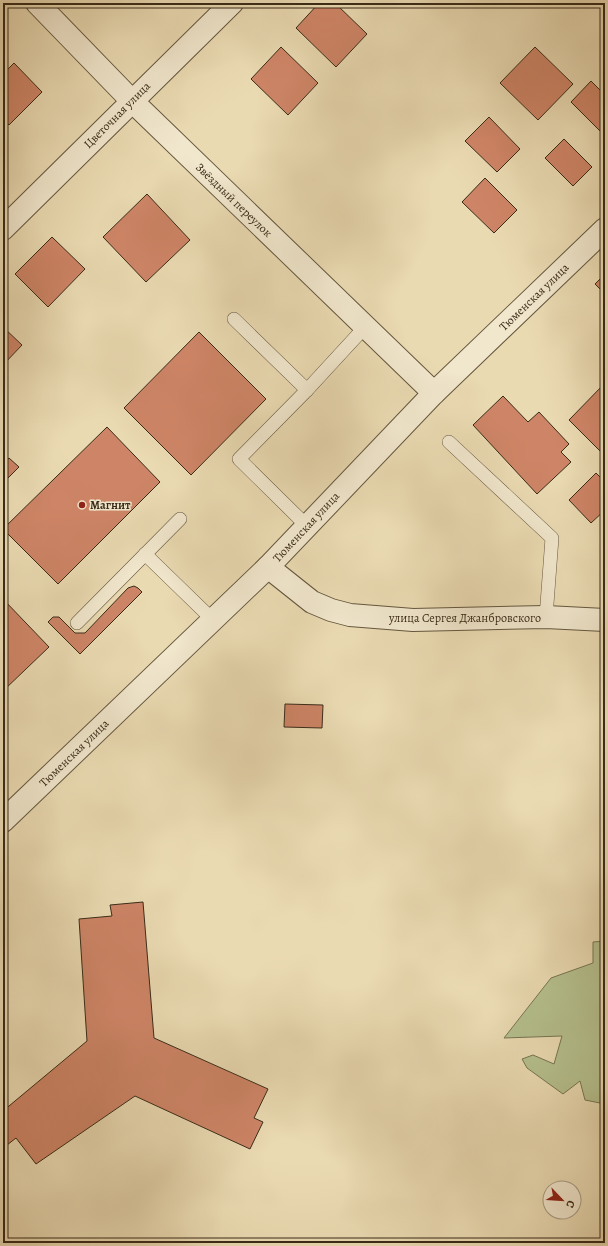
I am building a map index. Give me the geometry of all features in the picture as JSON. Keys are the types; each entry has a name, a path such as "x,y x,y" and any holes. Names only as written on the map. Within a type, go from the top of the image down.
{"street":[{"name":"Звёздный переулок","path":"37,3 132,101 434,393"},
{"name":"Цветочная улица","path":"3,229 232,3"},
{"name":"Тюменская улица","path":"3,821 268,567 434,393 605,229"},
{"name":"улица Сергея Джанбровского","path":"268,567 312,602 331,610 350,615 413,620 546,617 605,620"}],"lane":[{"path":"234,319 307,390"},
{"path":"306,526 239,459 307,390 365,327"},
{"path":"449,442 552,538 546,617"},
{"path":"77,623 180,519"},
{"path":"145,554 213,620"}],"green space":[{"path":"605,941 605,1104 585,1100 580,1081 563,1094 527,1068 522,1059 533,1055 554,1064 562,1036 504,1038 551,978 593,963 593,942"}],"building":[{"path":"319,3 335,3 367,34 336,67 296,28"},
{"path":"281,47 318,83 288,115 251,79"},
{"path":"535,47 573,84 538,120 500,83"},
{"path":"14,63 42,92 9,125 3,119 3,74"},
{"path":"591,81 605,95 605,136 571,102"},
{"path":"489,117 520,149 497,172 465,141"},
{"path":"564,139 592,167 573,186 545,158"},
{"path":"485,178 517,210 494,233 462,202"},
{"path":"147,194 190,240 146,282 103,237"},
{"path":"52,237 85,269 48,307 15,274"},
{"path":"605,274 605,294 595,284"},
{"path":"3,327 22,345 3,365"},
{"path":"199,332 266,399 191,475 124,408"},
{"path":"605,383 605,456 569,420"},
{"path":"503,396 528,422 539,412 569,444 561,452 571,462 537,494 473,425"},
{"name":"Магнит","path":"107,427 160,482 58,584 3,529"},
{"path":"9,458 19,467 3,483 3,464"},
{"path":"596,473 605,482 605,510 591,523 569,500"},
{"path":"134,586 142,592 80,654 48,622 53,617 59,617 75,633 85,633 128,588"},
{"path":"3,599 49,647 3,691"},
{"path":"285,704 323,705 322,728 284,727"},
{"path":"143,902 154,1038 268,1089 254,1118 263,1122 250,1149 135,1096 36,1164 16,1138 7,1145 3,1139 3,1111 87,1041 79,919 112,916 110,905"}],"place":[{"name":"Магнит","path":"82,505"}]}
